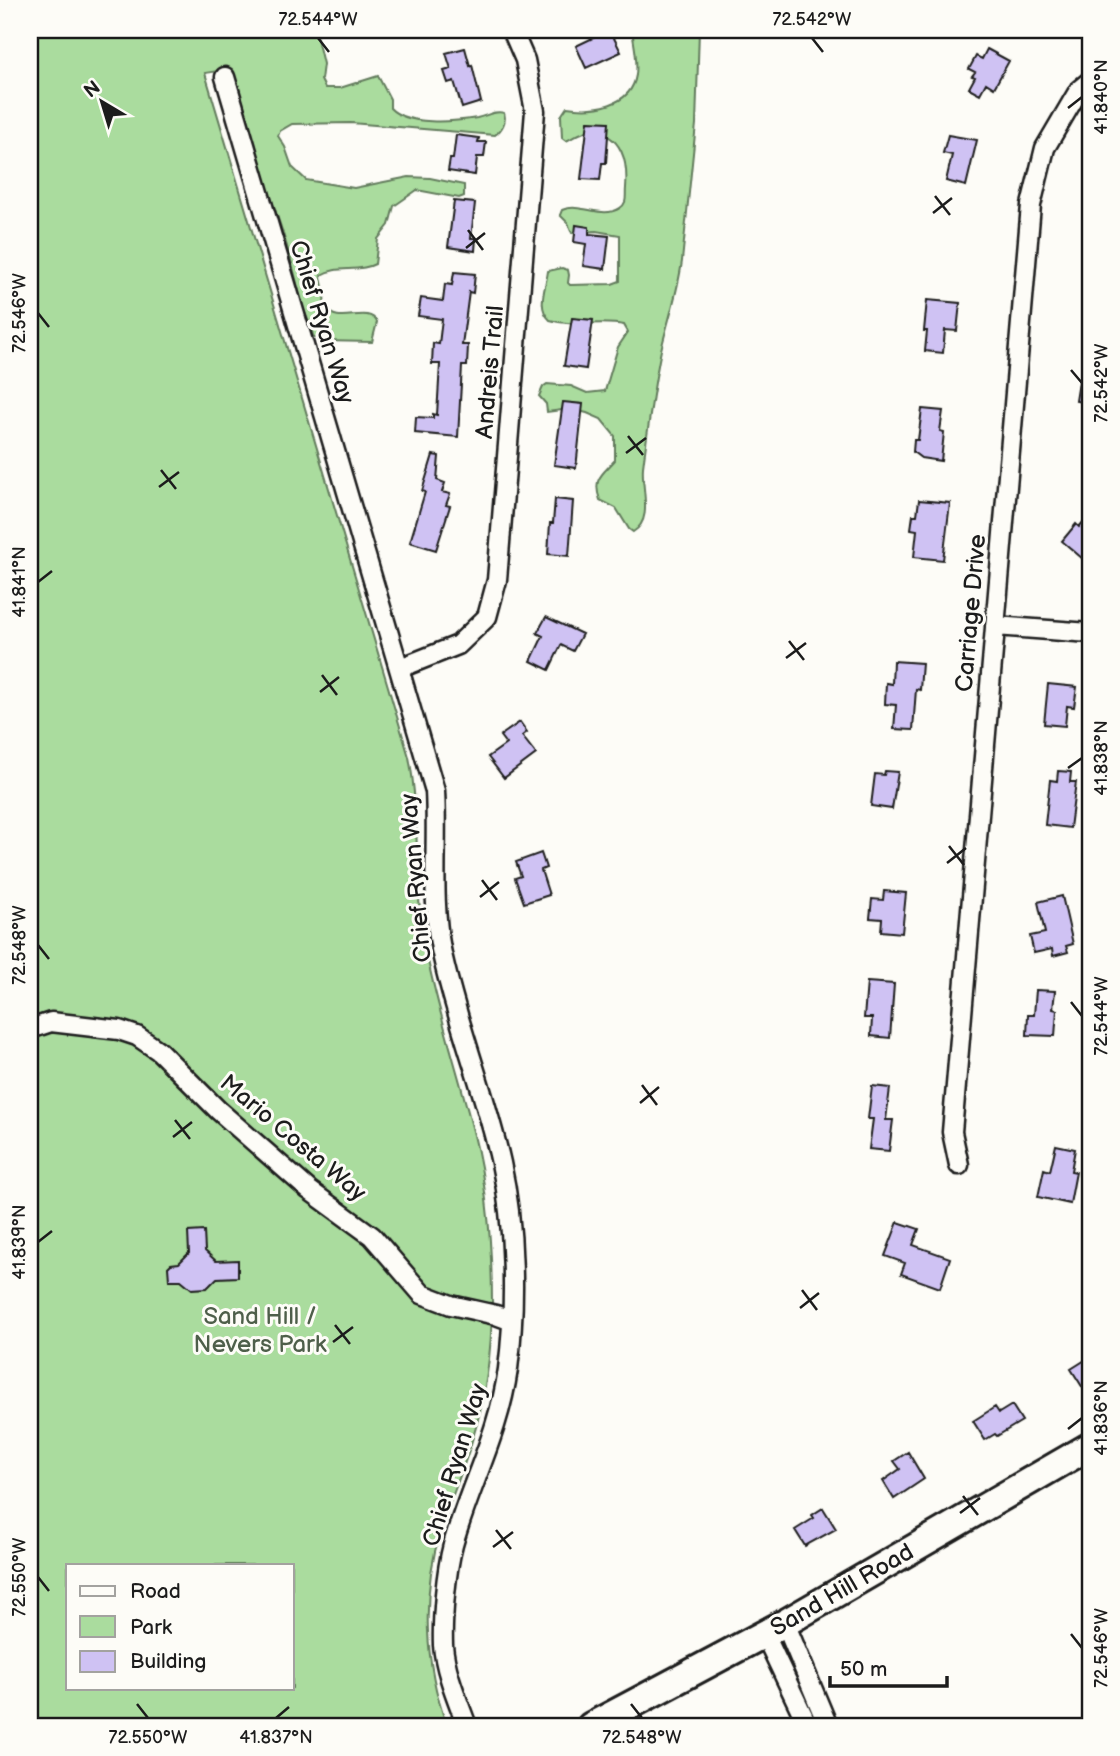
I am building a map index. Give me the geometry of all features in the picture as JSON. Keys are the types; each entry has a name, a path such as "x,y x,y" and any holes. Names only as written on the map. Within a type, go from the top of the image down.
{"street":[{"name":"Andreis Trail","path":"400,668 456,648 487,617 497,580 535,111 525,60 512,30"},
{"name":"Chief Ryan Way","path":"225,77 435,791 437,899 441,948 501,1165 512,1247 512,1321 508,1370 495,1432 453,1547 443,1647 454,1691 467,1726"},
{"name":"Carriage Drive","path":"959,1165 952,1132 1031,205 1045,148 1079,90 1090,80"},
{"path":"995,626 1090,632"},
{"name":"Mario Costa Way","path":"30,1029 51,1022 119,1030 137,1036 159,1051 218,1110 309,1190 372,1236 422,1294 451,1305 512,1321"},
{"name":"Sand Hill Road","path":"591,1726 775,1629 1090,1446"},
{"path":"775,1629 808,1726"},
{"path":"775,1629 828,1726"}],"green space":[{"name":"Sand Hill / Nevers Park","path":"30,30 315,30 323,64 321,80 325,88 340,88 378,76 390,99 390,108 407,118 456,121 497,112 504,113 505,116 500,131 495,135 351,123 292,124 280,131 278,136 292,167 306,180 354,188 409,177 464,185 464,196 459,198 417,190 394,206 389,225 378,239 375,264 334,270 321,275 326,308 331,313 337,316 367,315 377,322 372,342 322,341 313,336 276,213 220,73 205,73 409,757 415,803 424,941 474,1135 486,1198 492,1303 487,1375 476,1427 435,1554 428,1603 430,1653 439,1702 447,1726 30,1726"},
{"path":"632,30 699,30 696,124 682,261 661,350 651,408 643,467 645,512 639,527 633,532 616,508 600,500 598,493 600,477 615,460 615,436 601,419 587,413 570,409 547,412 546,404 539,396 547,384 571,386 587,393 605,391 618,347 628,332 624,325 550,320 543,303 548,271 562,268 568,270 570,285 612,284 620,281 620,235 596,231 572,233 568,223 560,215 562,210 569,208 606,212 623,206 626,199 626,169 621,151 610,138 591,131 566,141 562,138 561,116 567,107 599,107 627,94 636,75"}],"building":[{"path":"594,30 610,30 621,52 586,68 576,46 597,36"},
{"path":"465,48 481,102 462,108 454,81 448,83 444,71 451,69 446,53"},
{"path":"987,49 1009,61 994,88 986,83 980,94 969,88 975,72 969,69 976,56 982,59"},
{"path":"588,121 609,122 606,163 602,163 600,180 581,179"},
{"path":"456,135 479,138 478,142 486,142 484,157 477,157 475,175 448,171 450,159 453,159"},
{"path":"948,135 977,140 966,186 946,181 952,155 943,153"},
{"path":"454,201 475,203 471,238 476,238 475,251 448,247"},
{"path":"576,225 589,227 589,234 609,236 605,269 583,266 586,244 574,242"},
{"path":"454,272 475,274 473,293 469,292 462,345 468,345 467,366 462,366 458,437 415,433 416,417 433,418 433,414 437,415 440,364 432,364 433,343 439,344 442,319 418,316 421,298 443,301 445,284 452,285"},
{"path":"927,300 960,303 957,331 945,330 943,353 925,351"},
{"path":"572,318 593,320 586,369 564,366"},
{"path":"1079,382 1090,383 1090,403 1076,401"},
{"path":"563,402 583,404 576,468 554,465"},
{"path":"922,409 943,411 940,431 944,432 941,461 921,458 913,452 914,440 918,440"},
{"path":"433,455 439,456 437,480 445,483 442,492 450,494 446,505 450,506 436,550 410,542"},
{"path":"555,499 573,501 569,556 548,554"},
{"path":"919,500 950,503 943,560 914,557 917,530 911,529"},
{"path":"1090,514 1090,565 1062,541 1076,524 1079,527"},
{"path":"546,617 582,634 573,651 561,645 549,670 531,661 543,636 537,633"},
{"path":"893,661 922,663 920,690 916,689 913,730 894,729 896,705 885,704 886,683 892,684"},
{"path":"1048,684 1077,687 1074,707 1067,706 1065,726 1044,724"},
{"path":"520,722 527,732 522,736 536,754 504,778 488,757 506,744 500,736"},
{"path":"885,771 898,772 892,809 871,806 875,774 884,775"},
{"path":"1058,771 1071,772 1070,782 1076,782 1070,828 1045,825 1050,780 1057,781"},
{"path":"541,853 546,868 541,870 549,895 524,903 515,878 521,876 516,862"},
{"path":"884,891 906,893 902,933 881,931 882,919 870,918 872,899 883,900"},
{"path":"1062,896 1073,944 1066,946 1068,952 1053,956 1052,949 1034,953 1030,936 1045,933 1038,902"},
{"path":"867,982 894,984 890,1038 871,1036 872,1018 864,1018"},
{"path":"1036,990 1055,991 1055,1036 1027,1035 1028,1015 1034,1015"},
{"path":"872,1086 890,1088 886,1120 893,1120 889,1151 869,1149 873,1119 868,1119"},
{"path":"1056,1145 1075,1149 1071,1171 1076,1172 1070,1204 1038,1197 1044,1169 1050,1171"},
{"path":"898,1222 919,1229 913,1245 950,1258 940,1288 901,1274 905,1263 885,1256"},
{"path":"204,1231 205,1251 216,1261 238,1260 238,1277 217,1278 207,1288 192,1289 181,1280 169,1280 168,1267 179,1263 189,1253 188,1232"},
{"path":"1090,1357 1090,1399 1071,1369"},
{"path":"1012,1405 1022,1421 985,1440 973,1421 995,1407 999,1413"},
{"path":"908,1452 924,1479 894,1499 883,1481 900,1469 894,1461"},
{"path":"823,1508 836,1529 805,1546 795,1530 814,1518 812,1515"}]}
